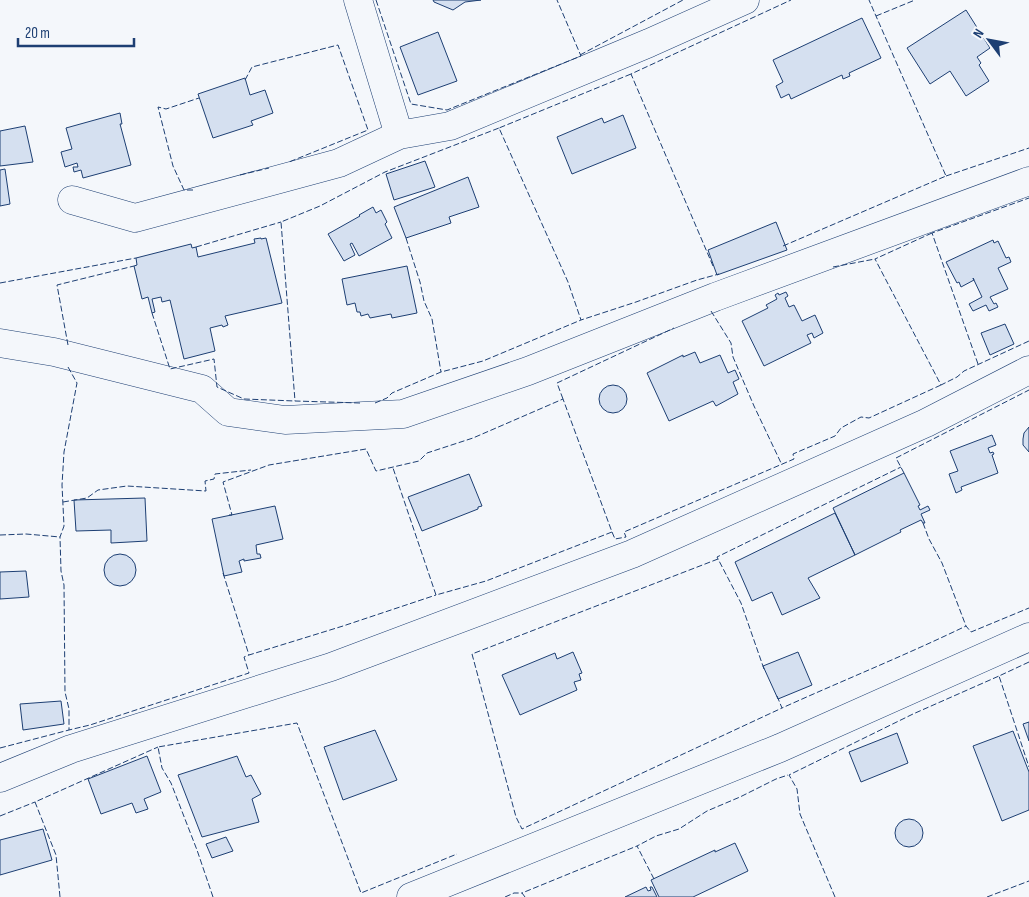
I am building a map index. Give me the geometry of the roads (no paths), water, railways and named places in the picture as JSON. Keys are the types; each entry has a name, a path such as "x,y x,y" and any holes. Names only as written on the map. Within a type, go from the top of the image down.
{"street":[{"path":"358,0 399,135"},
{"path":"72,200 135,218 339,162 399,135 450,126 649,43 745,0"},
{"path":"0,342 54,352 202,389 228,412 284,420 403,414 528,371 715,297 1029,181"},
{"path":"0,778 71,749 330,667 632,554 926,423 1029,370"},
{"path":"411,897 780,748 1029,637"}]}
